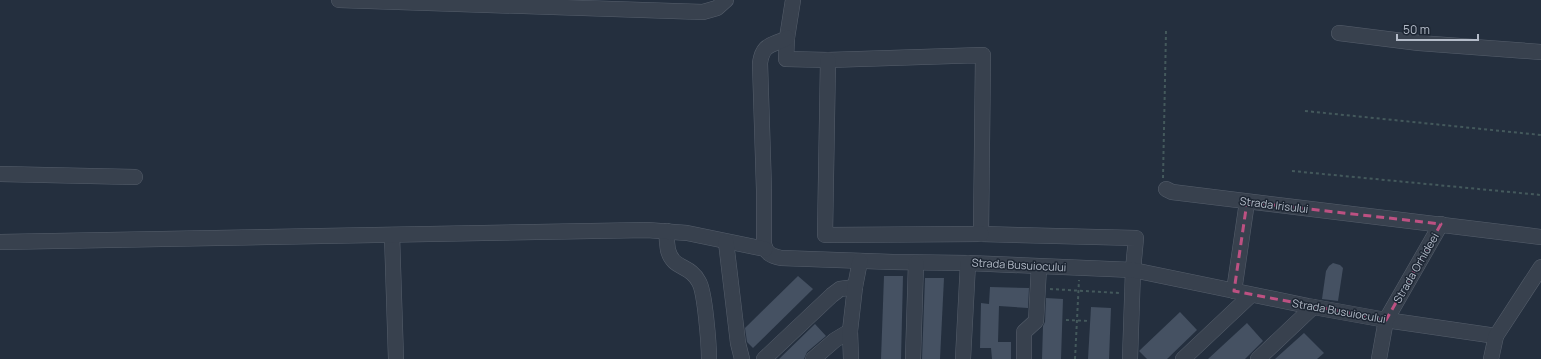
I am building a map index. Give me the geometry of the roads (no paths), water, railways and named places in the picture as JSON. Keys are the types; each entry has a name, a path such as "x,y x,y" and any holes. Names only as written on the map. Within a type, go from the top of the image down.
{"street":[{"path":"339,0 704,12 717,8 726,0"},
{"path":"793,0 787,38 786,59 828,60 983,55 981,234"},
{"path":"1339,33 1419,43 1541,52"},
{"path":"765,249 763,238 764,190 760,63 761,55 764,50 772,44 787,38"},
{"path":"828,60 825,235 981,234 1136,238 1133,270 1130,359"},
{"path":"0,174 135,177"},
{"name":"Strada Irisului","path":"1166,189 1172,192 1247,202 1541,237"},
{"path":"1234,291 1247,202"},
{"name":"Strada Orhideei","path":"1379,359 1386,320 1441,224"},
{"name":"Strada Busuiocului","path":"0,242 647,230 667,231 687,233 765,249 768,254 781,258 916,263 968,263 1133,270 1313,307 1386,320 1496,336"},
{"path":"667,231 666,239 670,257 673,262 694,273 701,286 709,359"},
{"path":"392,235 396,359"},
{"path":"726,242 738,343 742,359"},
{"path":"851,359 850,331 855,287 860,261"},
{"path":"913,359 916,263"},
{"path":"963,359 968,263"},
{"path":"1024,359 1024,332 1036,321 1039,267"},
{"path":"1491,359 1496,336 1541,267"},
{"path":"764,359 832,295 840,289 855,287"},
{"path":"1183,359 1251,295"},
{"path":"1258,359 1313,307"},
{"path":"813,359 835,340 850,331"}]}
